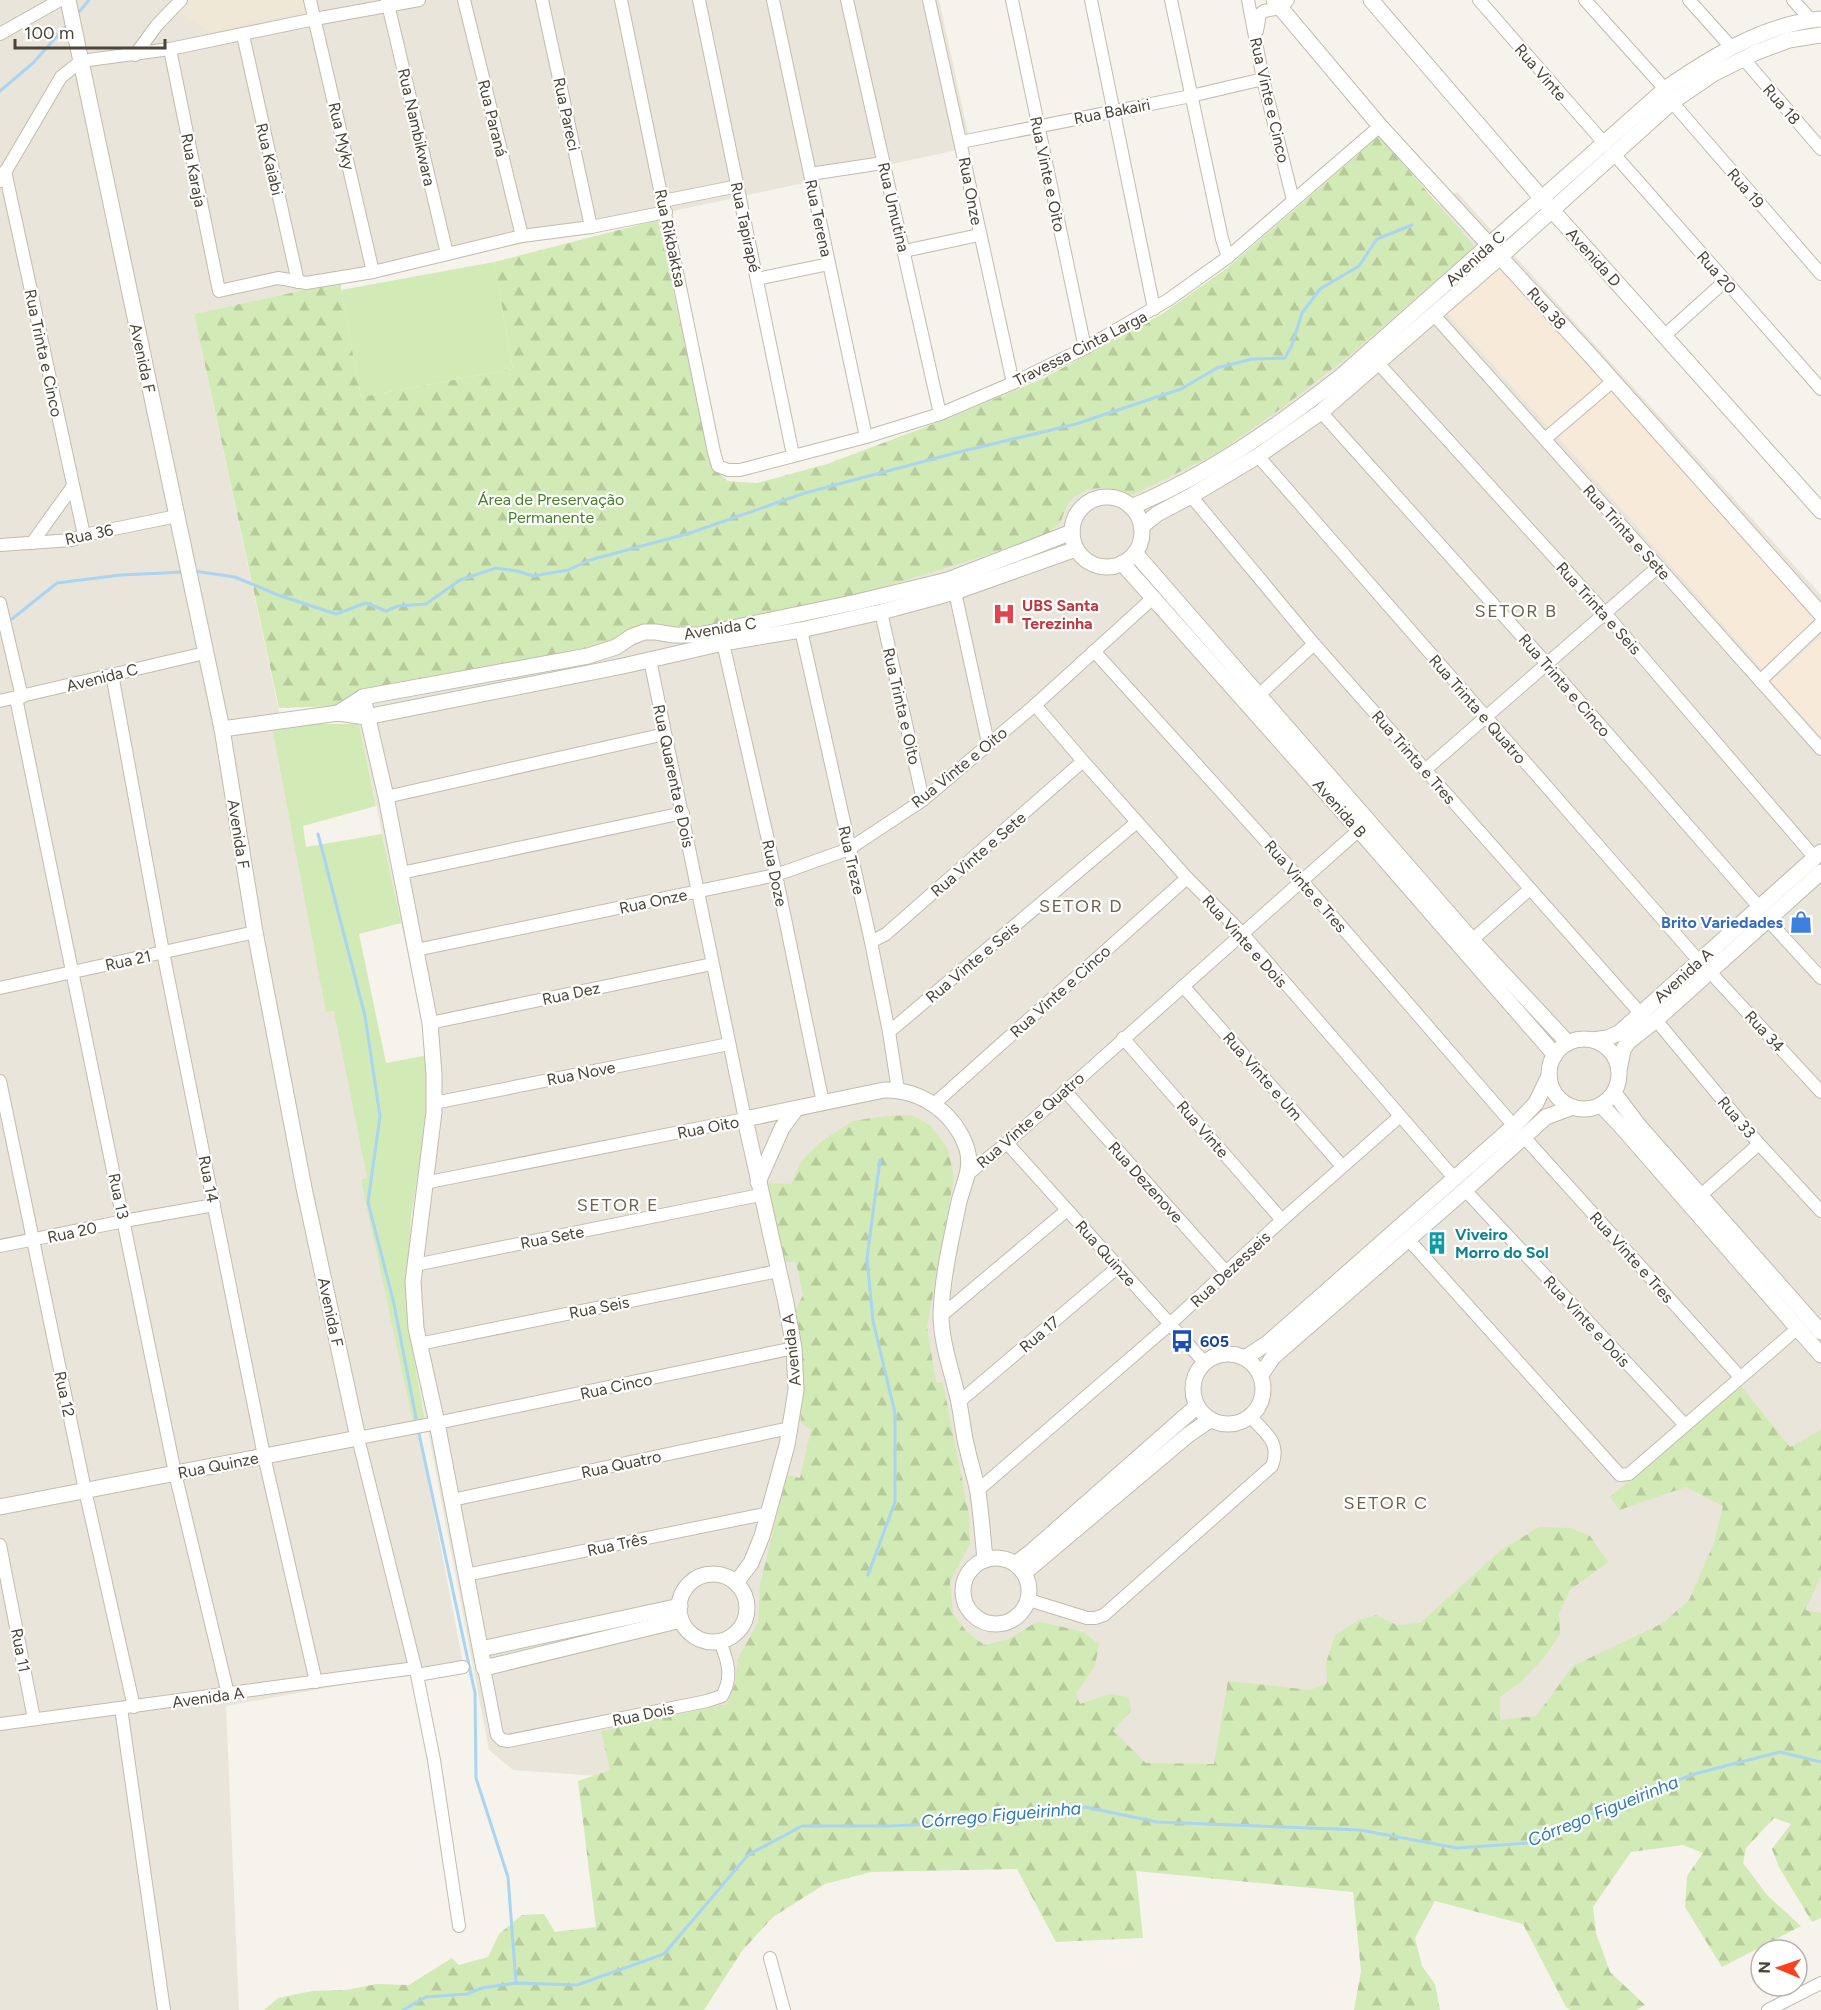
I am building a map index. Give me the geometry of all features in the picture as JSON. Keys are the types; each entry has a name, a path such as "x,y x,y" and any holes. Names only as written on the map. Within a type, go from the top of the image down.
{"street":[{"path":"0,34 60,0"},
{"name":"Avenida F","path":"68,0 222,729 255,932 304,1188 358,1438 416,1671 434,1760 459,1926"},
{"path":"135,55 156,25 180,0"},
{"name":"Rua Myky","path":"310,0 373,272"},
{"path":"3,176 61,77 81,61 170,49 388,3 419,0"},
{"name":"Rua Paraná","path":"464,0 522,236"},
{"name":"Rua Pareci","path":"542,0 591,227"},
{"name":"Rua Rikbaktsa","path":"621,0 714,452 718,466 728,470"},
{"name":"Rua Tapirapé","path":"699,0 793,455"},
{"name":"Rua Terena","path":"773,0 866,436"},
{"name":"Rua Umutina","path":"847,0 940,414"},
{"name":"Rua Onze","path":"929,0 1013,383"},
{"name":"Rua Vinte e Oito","path":"1012,0 1085,348"},
{"path":"1091,0 1154,309"},
{"path":"1171,0 1222,239 1228,256"},
{"name":"Rua Vinte e Cinco","path":"1248,0 1263,79 1293,200"},
{"name":"Avenida D","path":"1371,0 1547,203 1821,512"},
{"name":"Rua Vinte","path":"1479,0 1608,148"},
{"path":"1585,0 1669,95"},
{"name":"Rua 18","path":"1689,0 1821,149"},
{"path":"1793,0 1816,20"},
{"name":"Rua Nambikwara","path":"388,3 447,254"},
{"path":"1256,38 1260,14 1281,3"},
{"name":"Rua 38","path":"1281,3 1380,126 1613,381 1821,614"},
{"name":"Avenida C","path":"1131,507 1194,476 1300,409 1495,251 1669,95 1713,74 1764,34 1816,20"},
{"name":"Rua Kaiabi","path":"243,35 298,282"},
{"name":"Avenida C","path":"1738,53 1789,40 1821,35"},
{"name":"Rua Karaja","path":"170,49 219,291 278,278 293,279 298,282"},
{"name":"Rua Bakairi","path":"961,142 1191,96 1263,79"},
{"name":"Rua 19","path":"1669,95 1821,274"},
{"name":"Travessa Cinta Larga","path":"728,470 740,470 940,414 1013,383 1085,348 1154,309 1228,256 1380,126"},
{"name":"Rua 20","path":"1608,148 1821,389"},
{"path":"810,174 883,163"},
{"name":"Rua Trinta e Cinco","path":"3,176 84,535"},
{"path":"298,282 317,282 373,272 522,236 591,227 738,186"},
{"path":"904,251 979,235"},
{"name":"Avenida C","path":"1141,527 1157,514 1258,456 1321,412 1434,315 1495,251"},
{"path":"757,279 829,264"},
{"path":"1664,336 1725,281"},
{"name":"Rua Trinta e Sete","path":"1434,315 1821,749"},
{"name":"Rua Trinta e Seis","path":"1378,363 1604,612 1819,860"},
{"path":"1545,439 1613,381"},
{"name":"Rua Trinta e Cinco","path":"1321,412 1546,663 1821,978"},
{"name":"Rua Trinta e Quatro","path":"1258,456 1704,966"},
{"path":"32,543 73,486"},
{"name":"Rua Trinta e Tres","path":"1191,496 1314,644 1640,1013"},
{"path":"1112,497 1131,507 1138,516 1141,527 1141,541 1135,554 1116,567 1104,568 1092,565 1083,558 1076,549 1072,532 1076,516 1082,507 1091,501 1112,497"},
{"name":"Rua 36","path":"0,545 72,540 84,535 177,516"},
{"name":"Avenida C","path":"363,697 588,656 616,647 644,632 699,635 857,602 948,580 1072,532"},
{"name":"Avenida C","path":"338,713 366,717 650,660 723,643 801,630 955,592 1076,549"},
{"name":"Avenida B","path":"1135,554 1472,940 1568,1043"},
{"name":"Avenida B","path":"1122,564 1154,597 1555,1055"},
{"path":"1425,770 1658,567"},
{"path":"955,592 988,743"},
{"name":"Rua Vinte e Oito","path":"697,892 776,874 849,849 923,800 1035,705 1154,597"},
{"name":"Rua 13","path":"0,603 72,972 175,1473 228,1694"},
{"name":"Rua Trinta e Oito","path":"881,612 923,800"},
{"path":"1760,681 1821,623"},
{"name":"Rua Treze","path":"801,630 871,942 898,1090"},
{"path":"626,641 629,657 650,660 668,651 669,642 660,632"},
{"name":"Rua Doze","path":"723,643 776,874 824,1103"},
{"path":"1259,695 1314,644"},
{"name":"Rua Vinte e Tres","path":"1094,651 1302,881 1519,1131 1740,1377"},
{"name":"Avenida C","path":"0,701 205,653"},
{"name":"Rua Quarenta e Dois","path":"650,660 697,892"},
{"name":"Rua 14","path":"112,674 163,952 264,1456 316,1682"},
{"path":"222,729 338,713 363,697 386,797 430,1023 434,1102 413,1282 416,1328 431,1425 452,1500 484,1668 680,1613"},
{"name":"Rua Vinte e Dois","path":"1035,705 1187,878 1242,933 1459,1184 1684,1425"},
{"path":"386,797 665,734"},
{"name":"Rua Vinte e Sete","path":"871,942 886,934 1083,762"},
{"path":"401,873 682,813"},
{"name":"Rua Vinte e Seis","path":"889,1032 1137,822"},
{"name":"Rua Vinte e Quatro","path":"985,1560 977,1491 966,1447 959,1402 947,1357 941,1316 948,1260 959,1204 969,1174 1007,1143 1359,830"},
{"name":"Avenida A","path":"1593,1040 1619,1033 1640,1013 1704,966 1819,860"},
{"name":"Rua Vinte e Cinco","path":"934,1104 1187,878"},
{"path":"1472,940 1530,889"},
{"name":"Rua Onze","path":"416,950 697,892 745,1119"},
{"name":"Rua 21","path":"0,988 255,932"},
{"name":"Rua Dez","path":"430,1023 712,964"},
{"name":"Avenida A","path":"1619,1070 1623,1050 1628,1042 1656,1020 1704,966"},
{"name":"Rua 34","path":"1704,966 1821,1092"},
{"name":"Rua Vinte e Um","path":"1183,986 1342,1166"},
{"name":"Rua 33","path":"1656,1020 1759,1144 1821,1210"},
{"name":"Rua Vinte","path":"1123,1038 1282,1220"},
{"path":"1582,1039 1593,1040 1603,1044 1616,1060 1619,1078 1614,1093 1601,1106 1592,1109 1573,1107 1556,1095 1551,1086 1550,1065 1555,1055 1568,1043 1582,1039"},
{"name":"Rua Nove","path":"434,1102 729,1044"},
{"path":"1519,1131 1549,1076"},
{"name":"Rua 12","path":"0,1081 85,1490 134,1707"},
{"name":"Rua Oito","path":"424,1184 884,1090 898,1090 924,1098 934,1104 955,1126 967,1150 969,1174"},
{"name":"Rua Dezenove","path":"1065,1091 1226,1272"},
{"path":"1614,1093 1638,1126 1821,1332"},
{"path":"1601,1106 1821,1355"},
{"path":"1245,1358 1269,1342 1459,1184 1519,1131 1546,1117 1573,1107"},
{"path":"759,1189 782,1128 796,1109"},
{"name":"Rua Dezesseis","path":"977,1491 1170,1324 1399,1116"},
{"name":"Avenida A","path":"736,1583 751,1563 769,1513 790,1428 796,1390 794,1348 745,1119"},
{"name":"Rua Quinze","path":"1007,1143 1205,1363"},
{"path":"1701,1195 1759,1144"},
{"path":"1261,1375 1273,1357 1408,1239 1459,1184"},
{"name":"Rua Sete","path":"415,1265 759,1189"},
{"name":"Rua 20","path":"0,1246 214,1205"},
{"path":"941,1316 1067,1210"},
{"path":"1408,1239 1620,1475 1629,1474 1798,1328"},
{"name":"Rua 17","path":"959,1402 1118,1267"},
{"name":"Rua Seis","path":"419,1344 778,1271"},
{"name":"Rua Cinco","path":"431,1425 794,1348"},
{"path":"1223,1354 1234,1354 1245,1358 1261,1375 1263,1398 1259,1408 1251,1417 1233,1425 1224,1425 1210,1420 1197,1406 1193,1394 1193,1382 1197,1371 1214,1357 1223,1354"},
{"path":"1020,1568 1040,1544 1197,1406"},
{"path":"1029,1600 1086,1618 1104,1615 1272,1466 1276,1456 1272,1441 1251,1417"},
{"path":"1020,1568 1210,1420"},
{"name":"Rua Quinze","path":"0,1506 431,1425"},
{"name":"Rua Quatro","path":"452,1500 790,1428"},
{"name":"Rua Três","path":"466,1575 769,1513"},
{"name":"Rua 11","path":"0,1545 34,1719"},
{"path":"995,1557 1005,1558 1020,1568 1028,1581 1029,1600 1016,1619 1006,1624 995,1625 983,1623 974,1617 963,1597 963,1585 967,1574 975,1565 995,1557"},
{"path":"717,1574 736,1583 743,1591 747,1612 738,1631 730,1638 720,1642 701,1640 693,1635 680,1613 682,1595 688,1586 696,1579 717,1574"},
{"path":"481,1649 680,1613"},
{"name":"Rua Dois","path":"484,1668 497,1735 502,1740 508,1741 707,1701 722,1696 729,1678 729,1663 720,1642"},
{"name":"Avenida A","path":"0,1724 316,1682 463,1667"},
{"path":"121,1708 164,2010"},
{"path":"770,1958 784,2010"},
{"path":"1768,2010 1821,1983"}],"shaded area":[{"path":"0,0 939,0 971,147 194,314 286,744 463,1663 226,1706 239,2010 0,2010"},
{"path":"190,0 307,0 310,11 211,32 176,12"},
{"path":"1457,192 1821,595 1821,1693 1402,1781 598,1776 513,1770 489,1750 409,1332 406,1299 407,1265 428,1051 336,614 1080,441 1412,225"},
{"path":"1500,263 1605,381 1551,430 1446,312"},
{"path":"1612,388 1816,620 1762,669 1558,437"},
{"path":"1821,636 1821,737 1771,681"}],"green space":[{"name":"Área de Preservação Permanente","path":"1379,136 1475,247 1350,355 1283,407 1218,453 1130,496 1104,488 1088,489 1074,497 1067,505 1060,523 1047,534 854,596 689,629 659,624 641,624 607,645 362,689 336,706 279,708 194,314 341,282 361,397 513,369 494,262 658,220 712,468 728,481 757,483 827,464 944,420 1044,378 1162,314 1226,269"},
{"path":"494,262 513,369 361,397 341,290"},
{"path":"359,724 376,806 303,826 306,847 382,834 401,923 359,934 386,1063 428,1055 428,1103 411,1217 406,1299 409,1332 425,1420 413,1422 361,1180 367,1178 334,1011 326,1012 272,726"},
{"path":"911,1115 930,1125 948,1149 954,1177 927,1327 936,1382 943,1383 969,1515 970,1544 950,1582 953,1614 967,1632 984,1645 1009,1639 1038,1621 1083,1632 1099,1644 1095,1666 1076,1694 1080,1704 1109,1694 1129,1697 1131,1711 1113,1731 1146,1763 1214,1764 1228,1681 1310,1690 1327,1683 1326,1663 1335,1635 1359,1620 1376,1615 1397,1625 1420,1623 1500,1551 1539,1527 1571,1528 1590,1536 1608,1562 1570,1590 1559,1613 1560,1634 1543,1659 1521,1682 1500,1697 1500,1720 1536,1716 1573,1666 1663,1623 1689,1600 1714,1543 1723,1506 1686,1487 1619,1510 1610,1497 1741,1386 1790,1447 1821,1430 1821,1577 1805,1610 1821,1613 1821,1918 1812,1922 1779,1867 1772,1849 1791,1824 1774,1818 1746,1848 1743,1863 1768,1896 1801,1926 1778,1938 1749,1938 1749,1953 1722,1967 1685,1907 1687,1876 1703,1853 1683,1845 1631,1852 1593,1907 1596,1933 1610,1972 1645,2005 1636,2010 1571,2010 1566,2007 1523,1924 1435,1901 1415,1938 1422,1966 1435,1984 1440,2010 1354,2010 1361,1971 1353,1892 1136,1871 1143,1938 1056,1942 1017,1869 871,1872 825,1884 773,1917 742,1951 704,2010 264,2010 278,1998 312,1991 346,1990 377,1984 409,1985 452,1958 459,1965 488,1957 499,1934 522,1915 544,1914 555,1932 596,1927 578,1781 610,1770 601,1731 727,1704 735,1684 738,1658 758,1623 760,1585 787,1475 800,1478 811,1430 801,1423 795,1312 803,1295 796,1262 785,1262 765,1183 791,1184 801,1161 822,1141 853,1121"}],"waterway":[{"path":"79,12 89,0"},
{"path":"0,91 33,63 65,27"},
{"path":"194,571 235,577 278,595 336,614 366,603 386,611 398,606 426,604 460,580 496,568 533,576 568,570 590,560 690,533 805,493 1076,424 1181,389 1217,368 1252,359 1285,358 1292,345 1302,313 1320,289 1359,266 1377,239 1412,225"},
{"path":"12,619 57,583 121,575 184,572"},
{"path":"318,834 365,1016 380,1116 368,1202 394,1304 417,1423"},
{"path":"868,1575 895,1502 895,1413 873,1321 867,1258 880,1160"},
{"path":"418,1429 475,1693 476,1778 508,1877 516,1983"},
{"name":"Córrego Figueirinha","path":"403,2010 426,1997 467,1994 482,1988 516,1983 577,1985 664,1954 748,1855 802,1826 891,1826 972,1822 1085,1807 1157,1822 1360,1830 1457,1848 1529,1843 1619,1801 1698,1773 1780,1752 1821,1762"}],"place":[{"name":"UBS Santa Terezinha","path":"1004,614"},
{"name":"Brito Variedades","path":"1801,922"},
{"name":"Viveiro Morro do Sol","path":"1437,1243"},
{"name":"605","path":"1182,1341"}],"district":[{"name":"SETOR B","path":"1516,611"},
{"name":"SETOR D","path":"1081,906"},
{"name":"SETOR E","path":"618,1205"},
{"name":"SETOR C","path":"1386,1503"}]}
